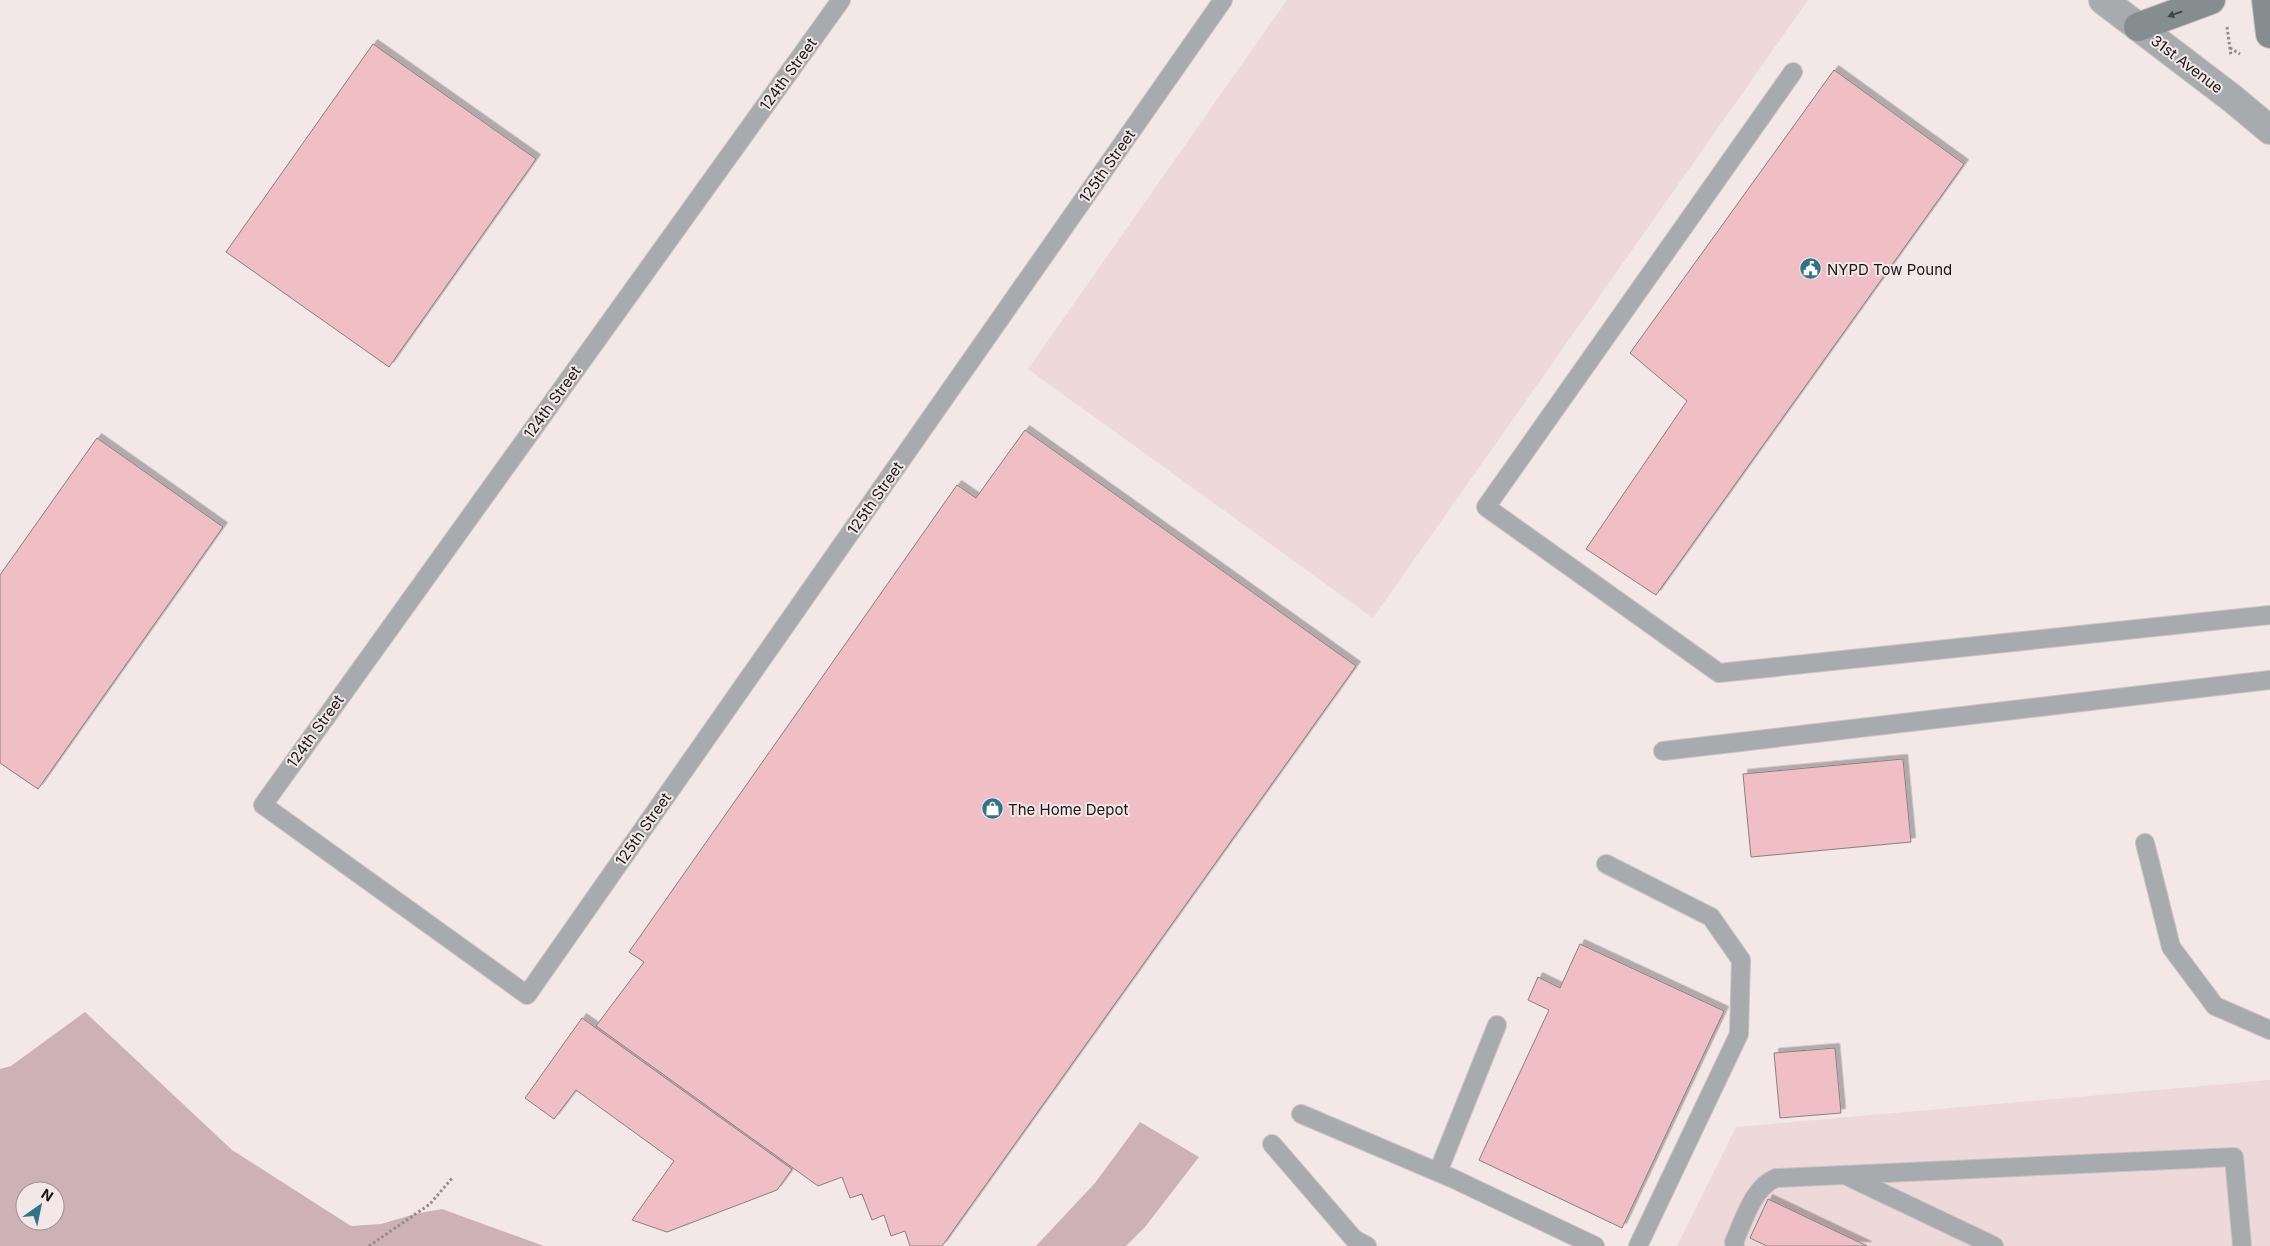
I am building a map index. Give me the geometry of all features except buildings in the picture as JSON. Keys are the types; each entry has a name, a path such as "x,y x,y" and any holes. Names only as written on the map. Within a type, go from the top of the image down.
{"main road":[{"path":"2138,27 2211,0"},
{"path":"2266,0 2270,34"}],"street":[{"name":"31st Avenue","path":"2103,0 2233,99 2270,130"}],"lane":[{"name":"124th Street","path":"527,995 262,805 841,0"},
{"name":"125th Street","path":"527,995 1223,0"},
{"path":"1793,72 1486,507 1719,673 2270,615"},
{"path":"1663,751 2270,680"},
{"path":"2145,843 2171,947 2215,1006 2270,1030"},
{"path":"1606,864 1711,917 1741,960 1739,1034 1638,1246"},
{"path":"1438,1172 1497,1025"},
{"path":"1301,1114 1438,1172 1594,1246"},
{"path":"1272,1144 1358,1244"},
{"path":"1735,1246 1734,1242 1757,1193 1767,1182 1776,1178 2234,1157 2242,1246"},
{"path":"1846,1176 1994,1246"}],"path":[{"path":"2226,23 2231,56"},
{"path":"2230,48 2240,54"},
{"path":"369,1246 430,1204 453,1177"}],"shaded area":[{"path":"1287,0 1808,0 1373,618 1028,369"},
{"path":"85,1012 232,1150 351,1226 381,1224 415,1214 442,1209 544,1246 0,1246 0,1069 11,1066"},
{"path":"2270,1080 2270,1246 1677,1246 1736,1127"},
{"path":"1140,1122 1199,1157 1145,1227 1126,1246 1036,1246 1095,1183"}],"place":[{"name":"NYPD Tow Pound","path":"1811,269"},
{"name":"The Home Depot","path":"992,809"}]}
